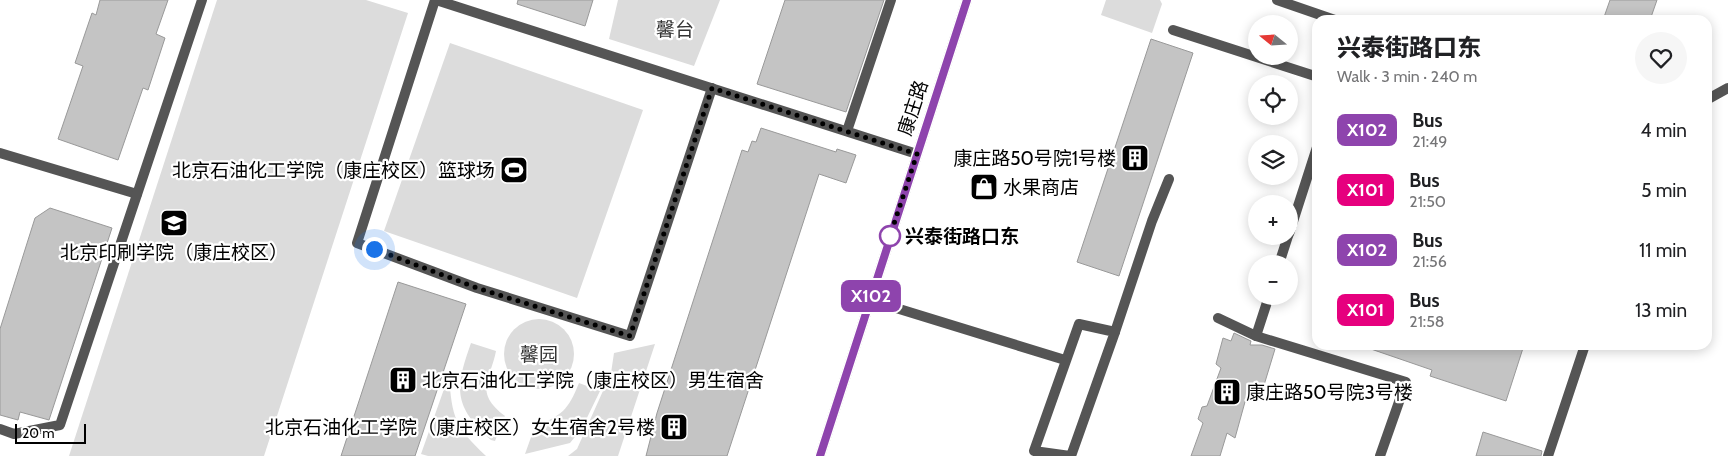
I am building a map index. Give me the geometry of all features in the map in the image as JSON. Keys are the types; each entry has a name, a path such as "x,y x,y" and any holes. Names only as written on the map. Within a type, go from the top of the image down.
{"street":[{"path":"0,429 14,434 60,425 202,0"},
{"path":"712,88 630,336 480,289 357,243 435,0 712,88 847,131 917,154"},
{"path":"847,131 891,0"},
{"name":"康庄路","path":"820,456 967,0"},
{"path":"1277,0 1320,15"},
{"path":"1173,30 1312,75"},
{"path":"1712,97 1728,88"},
{"path":"0,153 137,194"},
{"path":"1298,205 1312,162"},
{"path":"1115,332 1079,324 1034,450 1070,456 1115,332 1152,221 1169,179"},
{"path":"870,300 1065,360"},
{"path":"1256,336 1266,305"},
{"path":"1218,318 1256,336 1406,382 1380,456"},
{"path":"1548,456 1583,350"}],"green space":[{"path":"217,0 366,0 408,13 264,456 69,456"},
{"name":"馨台","path":"618,0 720,0 694,66 609,39"},
{"path":"1106,0 1160,0 1162,4 1152,33 1101,15"},
{"name":"北京石油化工学院（康庄校区）篮球场","path":"450,43 643,110 577,298 384,231"},
{"name":"馨园","path":"539,319 558,325 568,335 574,354 568,373 558,383 539,389 520,383 510,373 504,354 510,335 520,325"},
{"path":"471,343 496,351 488,378 487,393 495,408 505,416 495,441 491,440 470,417 461,396 462,372"},
{"path":"655,344 618,456 568,456 577,449 611,373 614,353"},
{"path":"449,375 452,402 457,421 461,429 486,456 428,456 421,454"},
{"path":"579,383 600,391 582,428 570,443 525,454 535,426 552,419 563,411"}],"building":[{"path":"100,0 168,0 156,34 165,38 148,90 143,88 118,160 58,139 83,66 75,63 92,13 96,15"},
{"path":"518,0 593,0 585,26 517,4"},
{"path":"785,0 884,0 846,112 757,84"},
{"path":"1610,0 1657,0 1652,15 1605,15"},
{"name":"康庄路50号院1号楼","path":"1151,39 1193,53 1119,276 1077,262"},
{"path":"761,128 836,152 837,149 856,155 846,183 819,174 727,456 646,456 657,413 742,150 748,152 752,141 756,142"},
{"path":"50,208 112,228 49,420 20,412 18,420 0,415 0,329 35,218"},
{"name":"北京石油化工学院（康庄校区）男生宿舍","path":"398,282 466,304 415,456 341,456"},
{"name":"康庄路50号院3号楼","path":"1234,333 1251,341 1250,345 1262,345 1275,349 1261,395 1248,391 1235,438 1227,433 1220,456 1191,456 1203,423 1198,419 1202,407 1207,406 1221,368 1216,364 1223,338 1231,341"},
{"path":"1374,350 1522,350 1506,401 1430,376 1432,370"},
{"path":"1483,432 1542,451 1541,456 1476,456"}],"bus line":[{"name":"X102","path":"820,456 967,0"}],"place":[{"name":"康庄路50号院1号楼","path":"1135,158"},
{"name":"北京石油化工学院（康庄校区）篮球场","path":"514,170"},
{"name":"水果商店","path":"984,187"},
{"name":"北京印刷学院（康庄校区）","path":"174,223"},
{"name":"兴泰街路口东","path":"890,236"},
{"name":"北京石油化工学院（康庄校区）男生宿舍","path":"403,380"},
{"name":"康庄路50号院3号楼","path":"1227,392"},
{"name":"北京石油化工学院（康庄校区）女生宿舍2号楼","path":"674,427"}],"route":[{"path":"374,249 480,289 630,336 712,88 917,154 890,236"}]}
